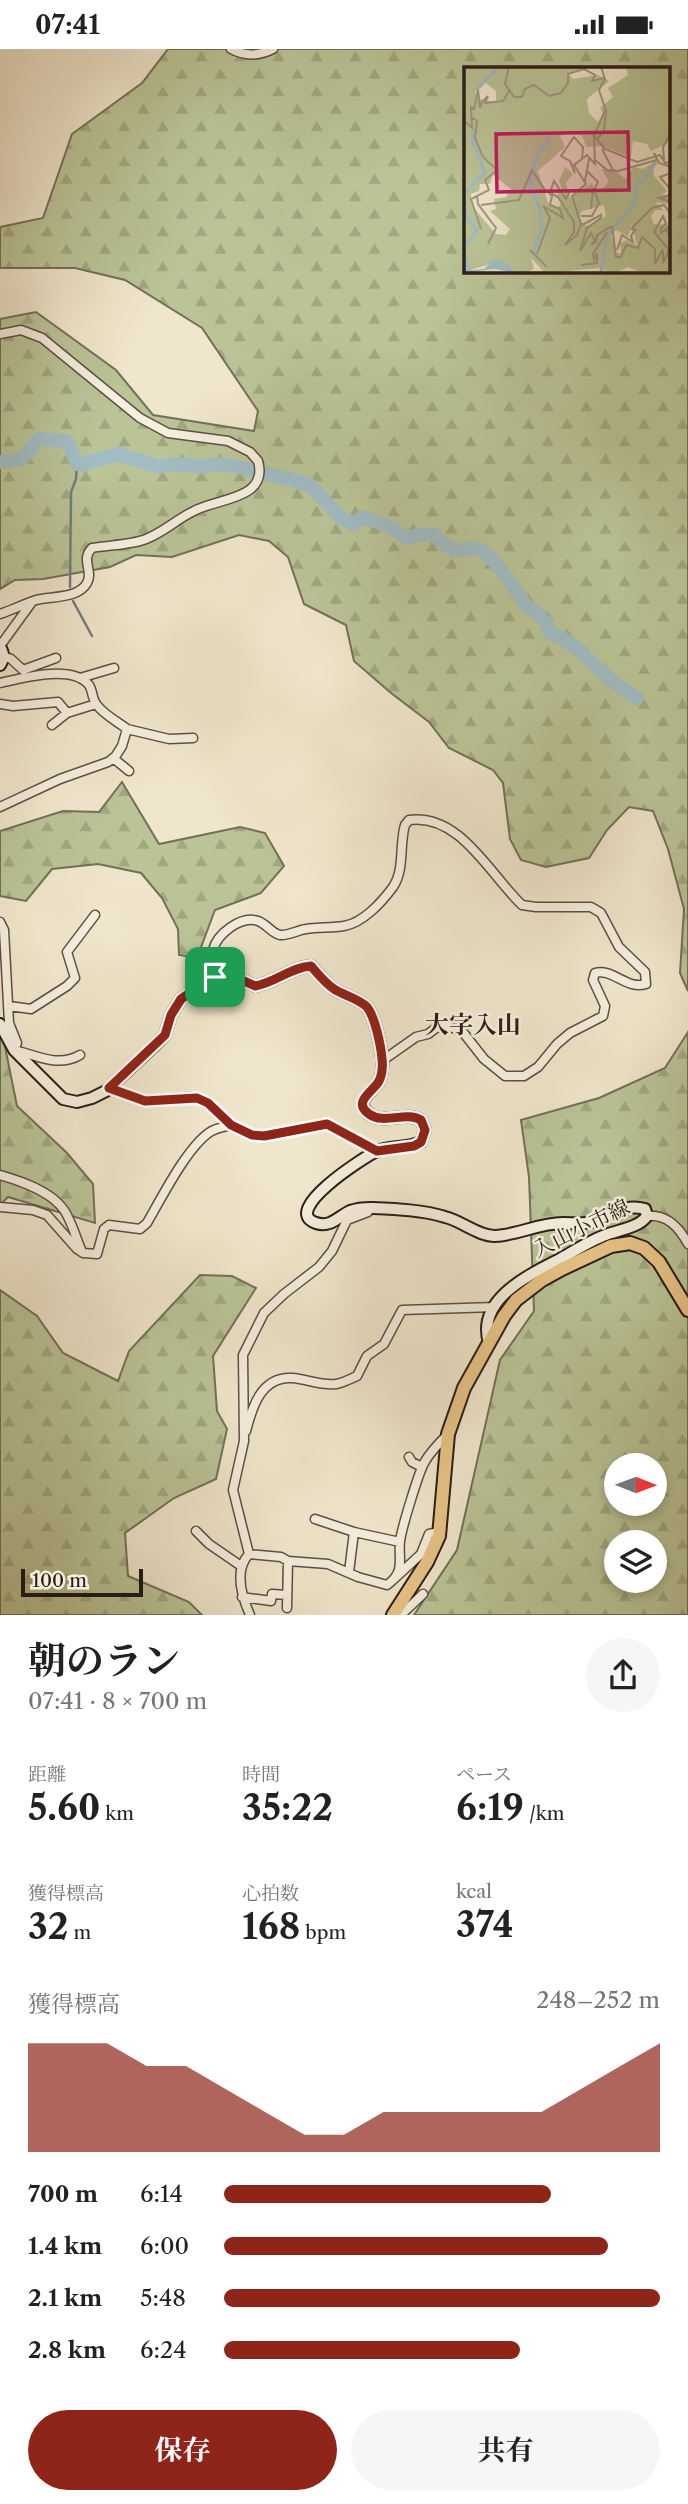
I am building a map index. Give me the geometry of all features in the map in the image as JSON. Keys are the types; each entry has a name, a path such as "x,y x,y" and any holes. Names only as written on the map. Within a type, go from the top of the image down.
{"main road":[{"path":"0,1024 14,1050 63,1099 69,1102 92,1098 109,1088 165,1035 171,1015 181,999 215,977 223,974 233,976 255,986 277,979 300,967 311,966 331,987 367,1007 376,1029 383,1061"},
{"name":"入山小市線","path":"383,1061 377,1084 365,1095 362,1104 370,1115 381,1119 416,1117 421,1120 425,1130 421,1142 414,1146 377,1151 335,1178 311,1200 308,1212 310,1219 316,1223 328,1224 351,1211 369,1208 447,1217 492,1236 539,1225 596,1221 615,1211 636,1206 645,1209 647,1216 643,1222 601,1237 526,1277 507,1290 495,1307"},
{"path":"395,1615 427,1562 439,1532 448,1434 464,1388 511,1305 534,1286 562,1269 622,1243 637,1244 654,1257 688,1310"},
{"path":"489,1343 485,1331 495,1307"}],"street":[{"path":"231,49 243,55 259,54 273,49"},
{"path":"0,334 21,330 42,338 147,422 168,433 240,446 254,456 260,468 259,481 243,494 194,510 144,540 92,548 87,553 86,562 90,576 86,586 73,593 32,602 0,614"},
{"path":"32,602 1,654 23,670 56,658"},
{"path":"0,683 19,677 51,674 80,678 114,668"},
{"path":"80,678 90,687 96,705 127,729 169,739 193,738"},
{"path":"0,704 13,706 58,702 67,713"},
{"path":"52,725 67,713 96,705"},
{"path":"0,807 113,758 122,746 127,729"},
{"path":"113,758 129,771"},
{"path":"215,977 212,952 229,928 241,922 260,921 273,932 284,935 302,929 344,926 362,918 393,886 400,867 405,825 409,820 415,819 441,824 468,845 522,905 591,907 599,911 618,947 642,968 647,977 646,984 639,986 606,972 595,973 593,980 605,1006 603,1016 570,1033 538,1067 524,1076 505,1076 484,1059 462,1031 447,1026 416,1037 383,1061"},
{"path":"9,1006 31,1009 75,978 67,952 95,915"},
{"path":"0,922 4,930 9,1023 17,1042 14,1050 34,1058 61,1061 72,1060 80,1055"},
{"path":"109,1088 145,1101 197,1098 208,1103 231,1125 252,1135 264,1136 327,1124 377,1151"},
{"path":"0,1207 33,1210 47,1215 77,1249 83,1253 97,1254 104,1229 110,1225 140,1229 147,1223 202,1138 218,1128 231,1125"},
{"path":"0,1175 48,1195 63,1209 83,1253"},
{"path":"244,1441 243,1355 264,1313 319,1267 332,1251 347,1220 368,1212 369,1208"},
{"path":"647,1216 658,1215 665,1218 683,1235 688,1244"},
{"path":"250,1615 243,1597 241,1566 248,1554 233,1490 254,1401 280,1379 337,1384 356,1376 367,1356 384,1345 402,1310 495,1307"},
{"path":"394,1580 401,1564 400,1542 422,1467 448,1434"},
{"path":"409,1457 411,1462 422,1467"},
{"path":"316,1519 354,1532 400,1542"},
{"path":"197,1531 209,1544 241,1566"},
{"path":"349,1572 354,1532"},
{"path":"248,1554 328,1564 387,1585 421,1554 429,1534 439,1532"},
{"path":"287,1608 288,1561"},
{"path":"243,1597 271,1601 272,1594 287,1595"},
{"path":"395,1615 402,1614 423,1594"}],"green space":[{"path":"168,49 688,49 688,991 680,973 684,909 668,849 653,811 629,807 607,830 589,858 546,867 521,860 510,839 503,783 493,770 449,748 429,722 354,661 346,625 304,604 288,557 269,541 239,535 172,557 136,555 110,567 43,579 15,580 0,589 0,319 36,312 116,370 153,415 254,431 258,411 202,328 125,280 75,268 0,268 0,227 43,218 72,134 142,83"},
{"path":"122,782 159,844 240,827 265,833 284,866 261,893 215,910 197,958 179,955 178,929 162,898 141,873 98,864 52,869 26,901 0,896 0,831 63,811 99,812"},
{"path":"0,1022 17,1106 67,1153 93,1184 95,1223 8,1197 0,1205"},
{"path":"688,1032 688,1615 414,1615 457,1550 500,1360 534,1311 529,1177 521,1120 599,1098 665,1068"},
{"path":"200,1275 232,1276 256,1288 213,1356 217,1411 227,1429 216,1479 174,1498 125,1533 128,1576 189,1602 202,1615 0,1615 0,1290 37,1316 63,1353 118,1381 129,1351"}],"waterway":[{"path":"0,462 22,459 39,439 67,441 77,464 118,454 157,466 234,466 311,486 340,517 353,524 363,517 391,527 405,538 435,535 451,549 475,548 482,551 499,567 525,604 544,620 550,633 576,648 613,682 637,698"},
{"path":"70,587 71,492 76,479 77,464"},
{"path":"73,601 92,636"}],"district":[{"name":"大字入山","path":"473,1024"}],"route":[{"path":"311,966 331,987 367,1007 376,1029 383,1061 380,1079 365,1095 362,1104 370,1115 381,1119 410,1116 421,1120 425,1130 421,1142 414,1146 377,1151 327,1124 264,1136 252,1135 231,1125 208,1103 197,1098 145,1101 109,1088 165,1035 171,1015 181,999 215,977 223,974 260,986 300,967 311,966"}]}
